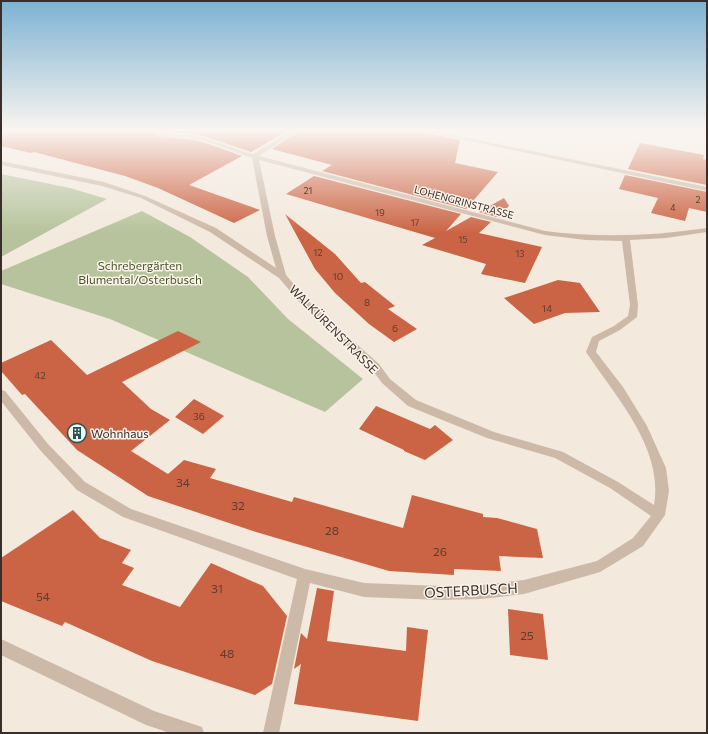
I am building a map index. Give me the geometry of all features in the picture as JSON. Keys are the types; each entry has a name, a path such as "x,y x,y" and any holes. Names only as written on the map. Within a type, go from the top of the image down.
{"street":[{"name":"WALKÜRENSTRASSE","path":"2,164 104,184 143,197 213,230 282,276 305,303 375,366 386,381 412,403 491,434 559,455 614,485 659,516"},
{"path":"257,164 271,236 282,276"},
{"name":"LOHENGRINSTRASSE","path":"286,164 545,233 586,238 626,239 657,237 707,230"},
{"path":"587,164 707,189"},
{"name":"OSTERBUSCH","path":"1,394 44,447 81,486 127,513 305,575 364,590 441,593 481,592 524,587 600,566 638,542 659,516 663,491 660,468 643,429 619,390 591,352 595,340 617,328 632,317 634,305 626,239"},
{"path":"271,733 305,575"},
{"path":"1,647 152,720 196,733"}],"green space":[{"path":"1,174 70,188 107,199 1,257"},
{"name":"Schrebergärten Blumental/Osterbusch","path":"142,211 190,237 248,277 288,319 363,379 325,412 110,319 1,284 1,271"}],"building":[{"path":"80,164 227,164 189,185 260,210 234,223 158,188 125,176"},
{"path":"329,164 461,164 498,172 466,209 322,171 332,165"},
{"path":"630,164 707,164 707,185 628,169"},
{"path":"625,175 707,192 707,212 689,208 685,221 651,213 658,198 619,189"},
{"path":"314,176 461,214 446,231 471,217 491,222 479,233 542,247 525,283 481,274 486,264 422,245 435,238 286,194"},
{"path":"504,198 509,206 497,217 479,212"},
{"path":"285,214 335,254 361,283 365,282 395,306 388,309 417,329 394,342 369,324 335,293 315,269"},
{"path":"558,280 580,283 600,312 565,313 534,324 504,298"},
{"path":"178,331 201,342 122,382 151,409 170,420 131,451 168,474 184,460 216,469 210,478 292,502 294,497 403,528 412,495 483,514 483,517 497,518 537,529 543,558 499,556 501,571 454,569 454,575 389,571 256,532 148,496 77,450 25,394 22,395 1,371 1,363 51,340 87,375"},
{"path":"194,399 224,416 203,434 175,417"},
{"path":"376,406 430,429 435,425 453,440 425,460 404,451 359,429"},
{"path":"73,510 100,538 131,550 122,563 134,568 122,585 180,607 211,563 263,586 287,616 272,684 255,695 152,661 65,622 62,626 1,601 1,558"},
{"path":"317,588 334,591 327,641 406,651 407,627 428,630 418,721 294,704 301,664 294,669 301,633 307,639"},
{"path":"508,609 543,614 548,660 510,655"}],"place":[{"name":"Wohnhaus","path":"77,433"}]}
